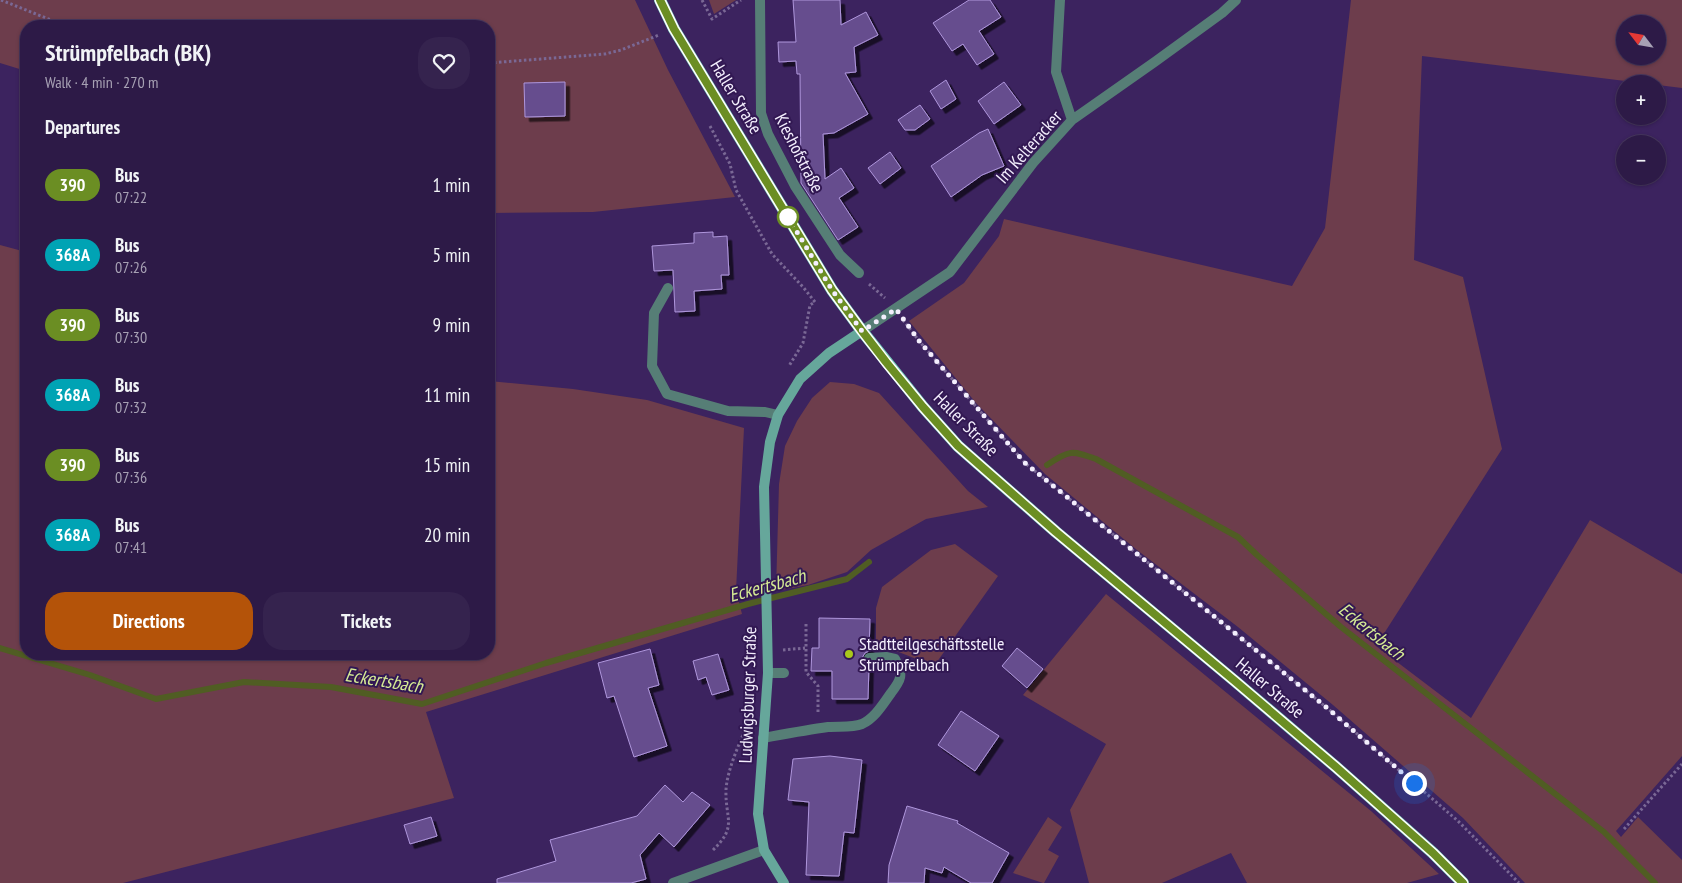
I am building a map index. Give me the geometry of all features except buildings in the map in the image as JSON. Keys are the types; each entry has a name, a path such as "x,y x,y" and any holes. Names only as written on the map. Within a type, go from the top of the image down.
{"main road":[{"name":"Haller Straße","path":"660,0 674,29 832,290 923,407 958,446 1056,532 1336,767 1433,853 1463,883"}],"street":[{"name":"Kieshofstraße","path":"760,0 760,113 768,134 795,186 840,256 859,273"},
{"path":"1060,0 1056,72 1072,120"},
{"name":"Im Kelteracker","path":"862,331 950,272 1033,163 1072,120 1222,13 1236,0"},
{"path":"668,288 654,313 652,366 667,394 728,411 765,412 778,415"},
{"name":"Ludwigsburger Straße","path":"784,883 764,850 758,814 768,673 764,487 770,442 778,415 800,378 829,353 862,331"},
{"path":"763,738 816,729 863,724 883,709 901,677 900,668 895,659 886,657 869,658"},
{"path":"768,673 784,673"},
{"path":"673,883 764,850"}],"path":[{"path":"1,0 51,20"},
{"path":"702,0 712,18 741,0"},
{"path":"495,63 605,54 621,50 674,29"},
{"path":"708,120 730,164 736,190 772,254 815,302"},
{"path":"859,273 896,309 920,342 1025,463 1326,707 1458,821 1519,883"},
{"path":"806,624 806,672 818,686 819,695 816,729"},
{"path":"712,852 727,834 729,820 726,790 734,758 748,722"},
{"path":"1624,829 1682,764"}],"shaded area":[{"path":"0,0 635,0 668,70 735,197 593,212 495,213 495,20 20,20 20,69 0,63"},
{"path":"709,0 736,0 714,14"},
{"path":"1351,0 1682,0 1682,88 1666,86 1666,75 1616,75 1616,80 1422,56 1414,260 1463,277 1502,449 1376,646 1471,718 1590,520 1682,574 1682,756 1616,831 1621,837 1638,817 1682,860 1682,883 1525,883 1463,818 1333,705 1238,627 1137,550 1045,474 976,403 909,321 964,283 999,236 1004,219 1292,286 1325,228"},
{"path":"0,245 20,250 20,660 495,660 495,382 573,389 647,400 744,428 736,591 742,614 426,712 454,798 123,883 0,883"},
{"path":"830,382 854,384 879,393 968,491 988,507 926,519 871,550 847,572 808,585 776,591 779,484 785,446 797,421 812,398"},
{"path":"955,544 998,576 934,666 876,643 876,608 882,587 931,550"},
{"path":"1106,594 1371,811 1439,874 1407,883 1247,883 1231,853 1162,883 1089,883 1070,810 1106,744 1023,695"},
{"path":"1048,817 1062,827 1048,850 1059,856 1043,883 1013,873"}],"waterway":[{"name":"Eckertsbach","path":"1047,465 1061,456 1071,453 1096,459 1238,537 1341,627 1604,832 1655,883"},
{"name":"Eckertsbach","path":"40,660 90,675 156,699 244,682 331,687 422,704 546,663 748,604 847,579 869,562"},
{"name":"Eckertsbach","path":"0,648 20,654"}],"bus line":[{"name":"390","path":"660,0 674,29 832,290 923,407 958,446 1056,532 1336,767 1433,853 1463,883"}],"place":[{"name":"Stadtteilgeschäftsstelle Strümpfelbach","path":"849,654"}],"route":[{"path":"788,217 832,290 862,331 896,309 920,342 1025,463 1326,707 1414,783"}]}
